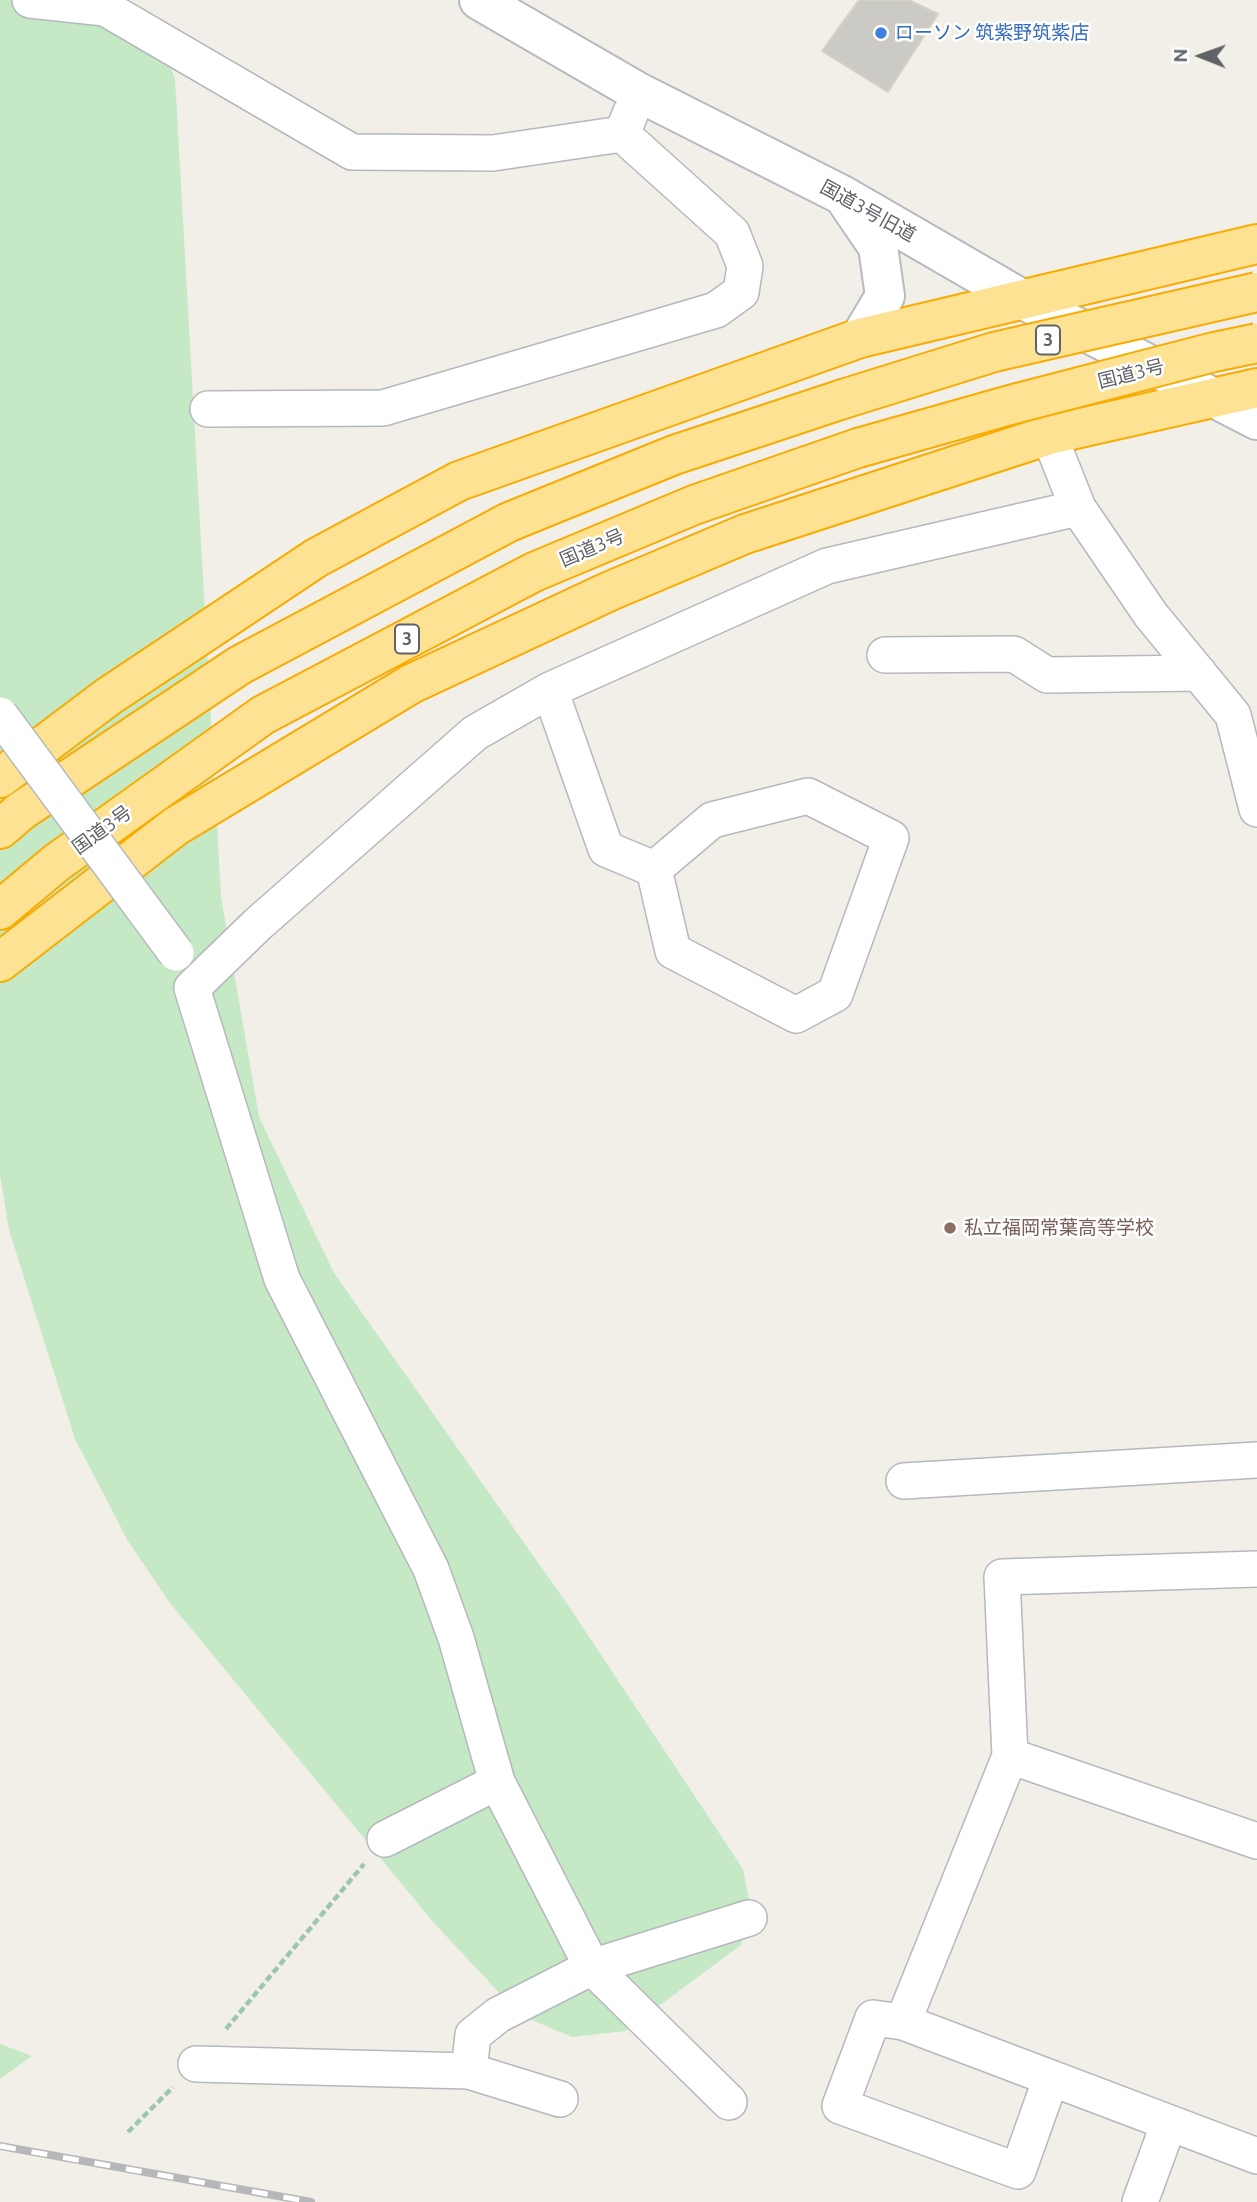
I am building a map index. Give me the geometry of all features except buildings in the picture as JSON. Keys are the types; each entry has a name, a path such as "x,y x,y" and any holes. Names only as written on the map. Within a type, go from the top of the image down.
{"highway":[{"path":"0,778 109,696 316,558 459,481 860,338 1257,244"},
{"name":"3","path":"0,829 21,811 240,665 509,522 674,455 994,352 1257,292"},
{"name":"国道3号","path":"0,910 56,863 263,715 534,572 694,505 858,448 1010,405 1257,343"},
{"path":"0,962 176,826 411,684 610,591 745,534 1048,435 1257,388"}],"street":[{"path":"30,0 104,8 352,152 493,153 622,134"},
{"name":"国道3号旧道","path":"479,0 638,92 842,195 1020,298 1257,420"},
{"path":"622,134 638,92"},
{"path":"208,409 383,408 716,310 741,292 745,265 732,233 622,134"},
{"path":"842,195 878,247 885,296 860,338"},
{"path":"1048,435 1078,508 1152,615 1233,715 1257,809"},
{"path":"192,988 258,924 475,733 550,690 827,566 1078,508"},
{"path":"885,655 1014,654 1047,675 1199,673"},
{"path":"550,690 606,849 654,869"},
{"path":"0,715 176,953 192,988 282,1279 431,1569 456,1638 498,1782 592,1966 729,2102"},
{"path":"807,796 891,838 835,994 796,1015 673,951 654,869 712,820 807,796"},
{"path":"904,1481 1257,1460"},
{"path":"903,2022 1010,1756 1003,1577 1257,1569"},
{"path":"1010,1756 1257,1841"},
{"path":"385,1839 498,1782"},
{"path":"469,2071 473,2035 498,2015 592,1966 749,1918"},
{"path":"1051,2078 1018,2171 840,2106 873,2018 903,2022 1051,2078 1169,2123 1257,2156"},
{"path":"196,2064 469,2071 560,2099"},
{"path":"1140,2202 1169,2123"}],"path":[{"path":"128,2132 196,2064 385,1839"}],"green space":[{"path":"0,0 112,0 153,22 175,79 221,897 259,1117 334,1273 570,1608 743,1869 750,1905 741,1945 625,2031 572,2037 520,2015 434,1923 170,1603 128,1541 75,1439 9,1230 0,1175"},
{"path":"0,2044 32,2056 0,2079"}],"railway":[{"path":"0,2146 311,2202"}],"place":[{"name":"ローソン 筑紫野筑紫店","path":"881,33"},
{"name":"私立福岡常葉高等学校","path":"950,1228"}]}
